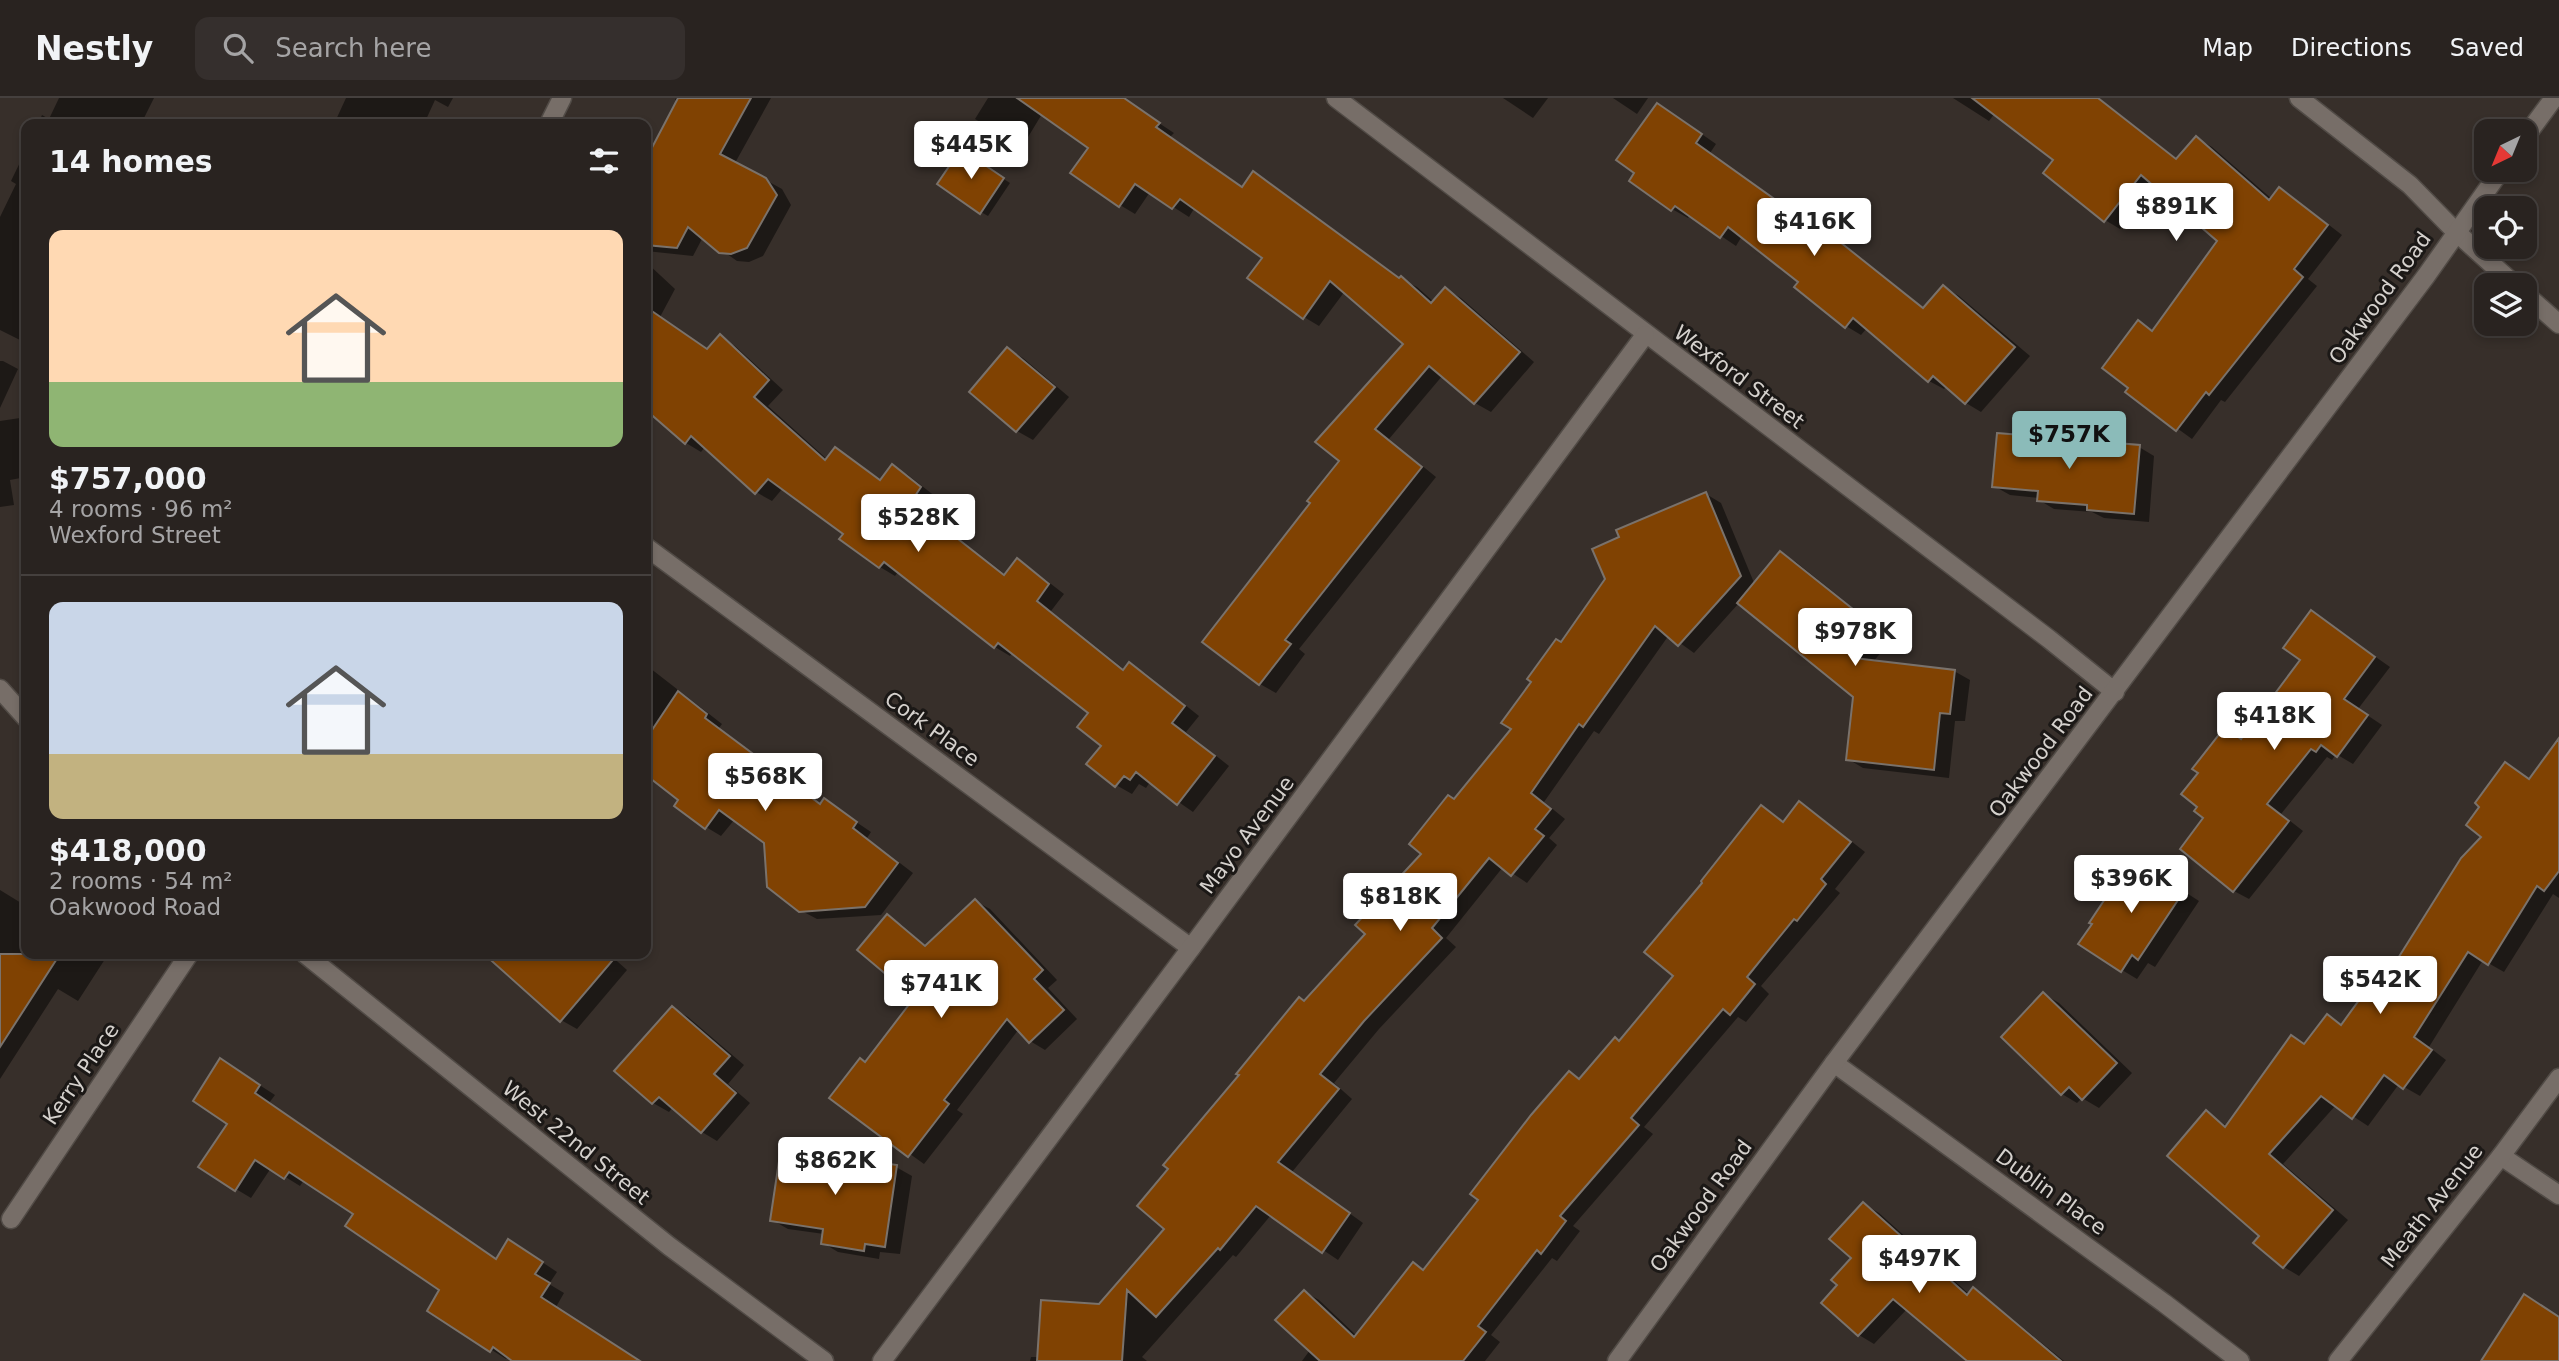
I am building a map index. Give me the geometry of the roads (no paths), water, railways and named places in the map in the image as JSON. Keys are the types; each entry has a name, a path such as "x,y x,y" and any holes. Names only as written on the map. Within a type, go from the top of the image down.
{"street":[{"path":"552,119 562,98"},
{"name":"Wexford Street","path":"1336,98 2049,639 2115,692"},
{"path":"2299,98 2395,172 2502,273"},
{"path":"2538,120 2554,98"},
{"name":"Oakwood Road","path":"1617,1361 1834,1063 2426,276 2455,231 2492,182"},
{"path":"2537,305 2559,324"},
{"name":"Mayo Avenue","path":"882,1361 1645,335"},
{"name":"Cork Place","path":"651,551 1191,948"},
{"path":"0,690 21,713"},
{"name":"Kerry Place","path":"11,1219 186,959"},
{"name":"West 22nd Street","path":"311,959 669,1246 824,1361"},
{"name":"Dublin Place","path":"1834,1063 2153,1294 2240,1361"},
{"name":"Meath Avenue","path":"2339,1361 2559,1079"},
{"path":"2501,1156 2559,1195"}]}
